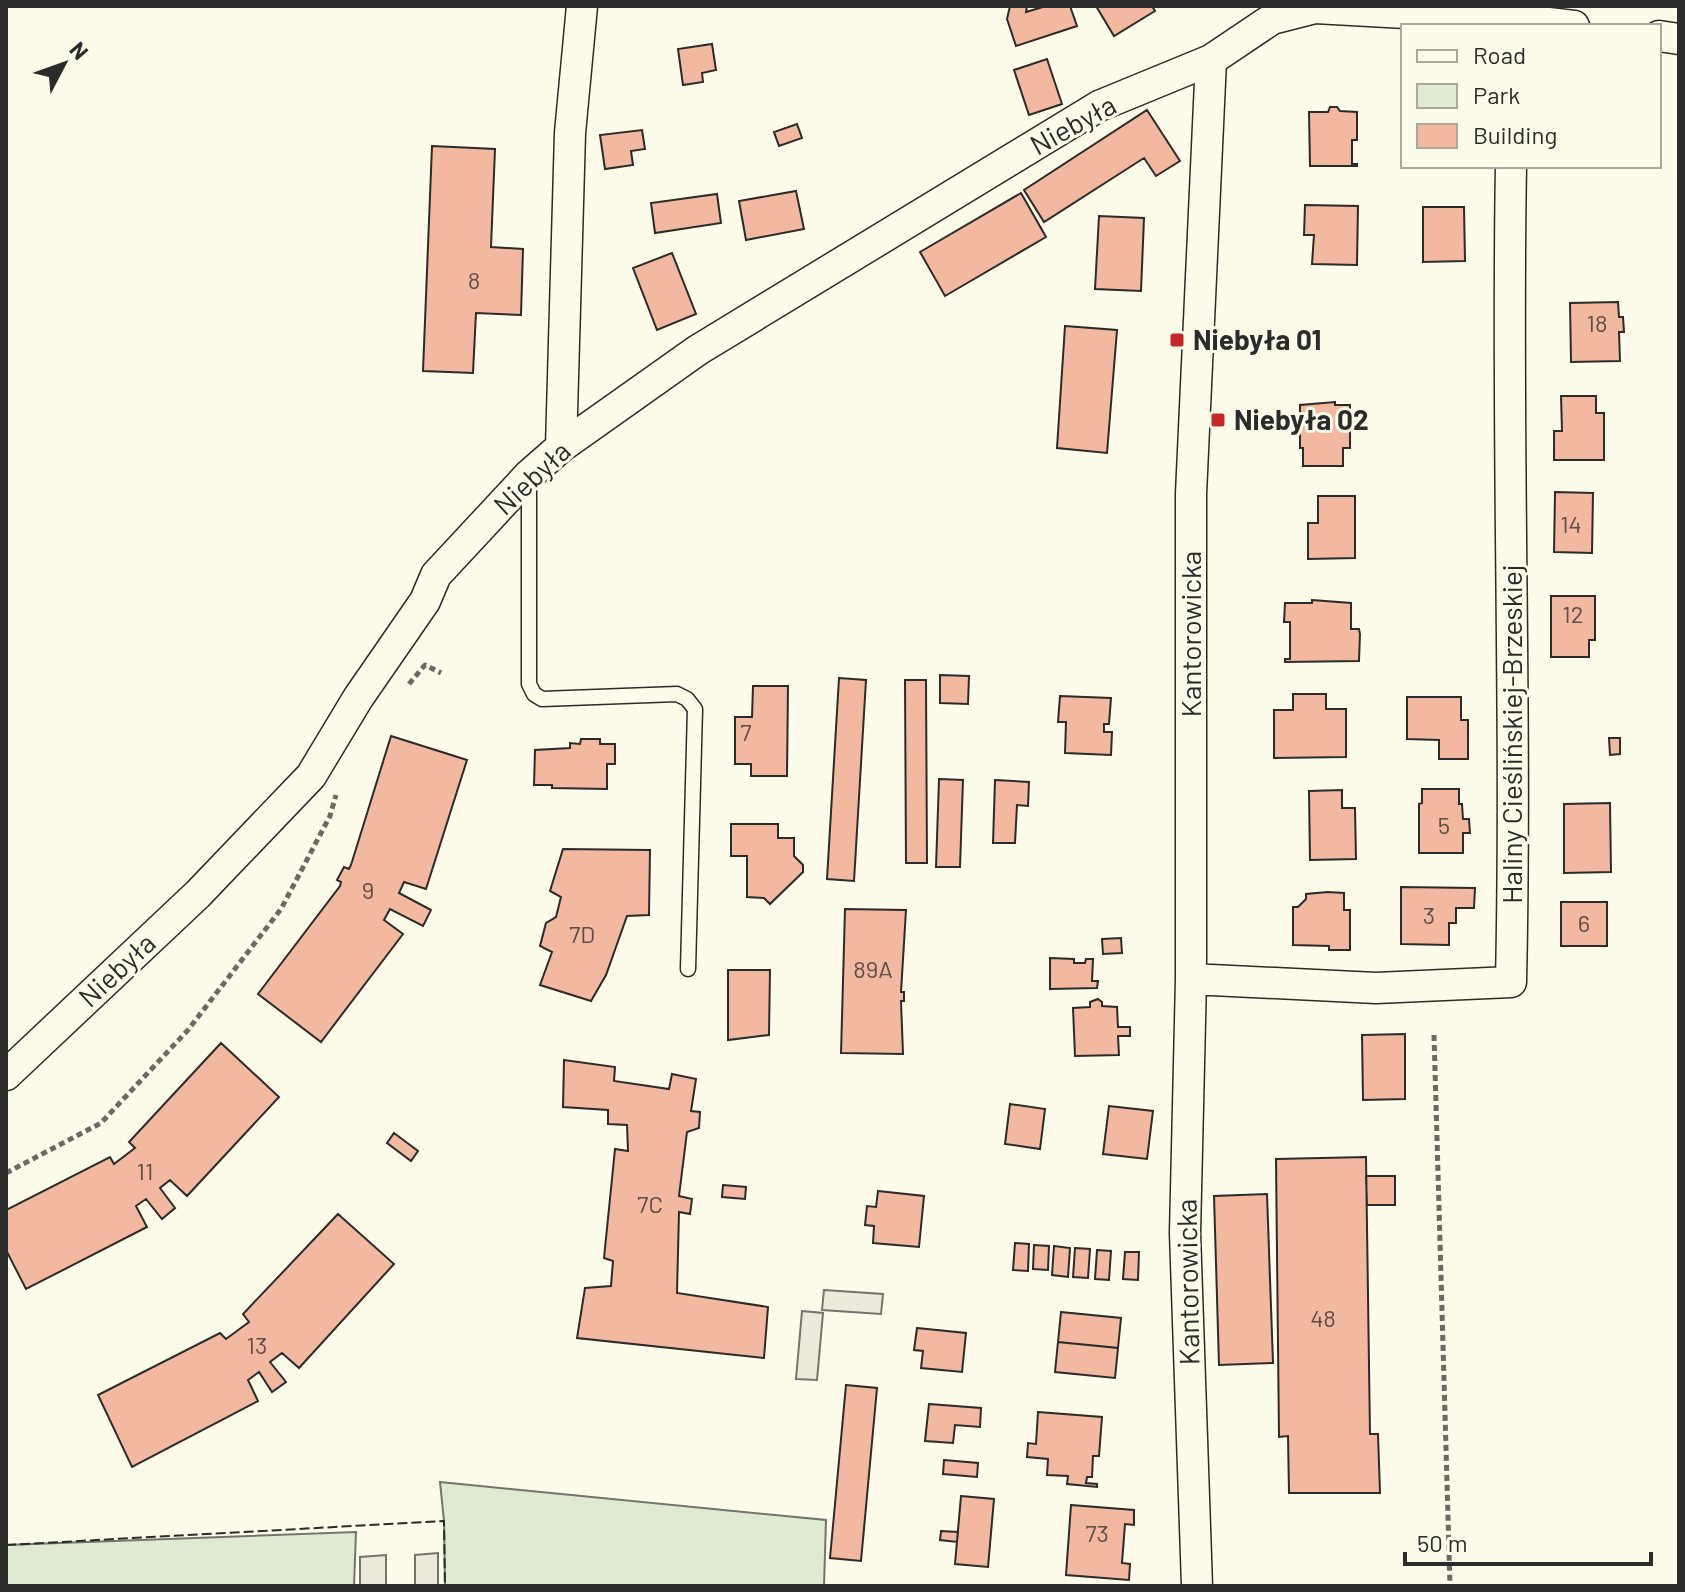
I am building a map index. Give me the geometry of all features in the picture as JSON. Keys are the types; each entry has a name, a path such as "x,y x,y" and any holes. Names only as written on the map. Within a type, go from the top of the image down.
{"street":[{"path":"561,447 570,133 582,6"},
{"path":"1211,60 1272,19 1314,7 1544,24"},
{"name":"Niebyła","path":"6,1075 198,894 311,776 358,698 425,601 436,575 529,475 561,447 698,350 1099,106 1211,60"},
{"name":"Kantorowicka","path":"1197,1586 1185,1233 1191,979 1191,494 1211,60"},
{"name":"Haliny Cieślińskiej-Brzeskiej","path":"1191,979 1376,988 1511,982 1514,836 1508,335 1511,168"}],"lane":[{"path":"529,475 529,684 534,694 542,699 677,694 687,699 695,709 688,969"}],"path":[{"path":"406,688 425,665 441,673"},
{"path":"6,1173 101,1123 188,1030 281,909 330,816 338,789"},
{"path":"1434,1035 1450,1586"}],"green space":[{"path":"440,1482 826,1520 824,1586 445,1586"},
{"path":"356,1532 354,1586 6,1586 6,1545"}],"shaded area":[{"path":"824,1290 883,1294 881,1314 822,1310"},
{"path":"802,1311 823,1313 817,1380 796,1379"},
{"path":"438,1553 438,1586 415,1586 415,1555"},
{"path":"386,1555 386,1586 360,1586 360,1557"}],"building":[{"path":"1010,6 1027,6 1026,12 1046,6 1070,6 1077,26 1016,46 1007,19"},
{"path":"1096,6 1152,6 1155,11 1114,36"},
{"path":"712,44 716,70 702,73 703,82 683,85 678,49"},
{"path":"1047,59 1062,104 1029,115 1014,70"},
{"path":"1330,107 1357,112 1357,140 1352,140 1352,164 1357,166 1310,166 1309,112 1328,112"},
{"path":"1147,110 1180,161 1156,176 1144,158 1044,222 1024,190"},
{"path":"797,124 802,138 779,146 774,132"},
{"path":"642,130 645,149 631,151 633,165 605,169 600,135"},
{"path":"432,146 495,149 491,247 523,249 521,315 476,313 473,373 423,371"},
{"path":"796,191 804,229 746,240 739,201"},
{"path":"1021,193 1046,237 945,296 920,252"},
{"path":"717,194 721,223 655,233 651,203"},
{"path":"1305,205 1358,206 1357,265 1312,264 1314,235 1304,235"},
{"path":"1423,207 1464,207 1465,261 1423,262"},
{"path":"1099,216 1144,218 1141,291 1095,289"},
{"path":"672,253 696,314 657,330 633,268"},
{"path":"1618,302 1624,332 1619,332 1620,361 1571,362 1570,303"},
{"path":"1065,326 1117,330 1107,453 1057,448"},
{"path":"1561,396 1596,396 1596,413 1604,413 1604,460 1554,460 1554,431 1562,431"},
{"path":"1335,402 1335,405 1350,405 1350,448 1343,448 1343,466 1303,466 1300,405"},
{"path":"1555,492 1593,493 1592,553 1554,552"},
{"path":"1318,496 1355,496 1355,558 1308,559 1308,523 1318,523"},
{"path":"1551,596 1595,596 1595,640 1589,640 1589,657 1551,657"},
{"path":"1312,600 1351,603 1351,629 1359,629 1360,634 1359,661 1285,662 1285,659 1290,659 1290,622 1284,622 1285,603 1312,603"},
{"path":"940,675 969,676 968,704 940,703"},
{"path":"839,678 866,680 854,881 827,879"},
{"path":"905,680 926,680 927,863 906,863"},
{"path":"753,686 788,686 787,776 751,776 751,764 735,764 735,717 752,717"},
{"path":"1293,694 1326,694 1326,709 1346,709 1346,757 1274,758 1274,710 1293,710"},
{"path":"1060,696 1111,698 1109,724 1104,724 1104,732 1112,732 1111,755 1065,753 1066,722 1058,722"},
{"path":"1407,697 1461,697 1461,720 1468,720 1468,759 1439,759 1439,740 1407,739"},
{"path":"391,736 467,760 426,889 404,882 399,893 431,910 423,926 390,909 384,920 403,934 321,1042 258,994 340,886 341,882 337,880 344,867 349,869"},
{"path":"1609,738 1620,738 1620,754 1610,755"},
{"path":"581,739 600,739 600,744 615,744 615,764 607,764 607,789 534,785 535,750 570,748 570,743 580,744"},
{"path":"939,779 963,780 960,867 936,867"},
{"path":"995,780 1029,782 1028,806 1017,805 1015,843 993,843"},
{"path":"1422,789 1459,789 1459,804 1462,804 1463,819 1469,819 1470,833 1463,833 1463,853 1419,853"},
{"path":"1342,790 1342,808 1355,808 1356,859 1310,860 1309,791"},
{"path":"1610,803 1611,872 1564,873 1564,804"},
{"path":"731,824 778,824 778,838 794,838 794,856 803,865 803,872 770,904 764,898 747,897 747,856 731,856"},
{"path":"563,849 650,850 649,915 627,916 606,975 591,1001 540,985 552,952 540,946 546,923 556,917 561,897 550,891"},
{"path":"1401,887 1475,888 1474,908 1456,908 1456,923 1449,923 1449,945 1401,944"},
{"path":"1344,893 1344,910 1350,910 1350,950 1293,945 1293,907 1298,907 1306,899 1306,894"},
{"path":"1561,902 1607,902 1607,946 1561,946"},
{"path":"845,909 906,910 901,992 904,992 904,1001 901,1001 903,1054 841,1053"},
{"path":"1121,938 1122,953 1103,954 1102,939"},
{"path":"1050,958 1074,959 1074,963 1093,959 1092,981 1098,981 1097,988 1050,989"},
{"path":"728,970 770,970 769,1035 728,1040"},
{"path":"1098,999 1102,1006 1117,1007 1118,1027 1130,1027 1130,1036 1118,1036 1119,1055 1075,1056 1073,1008 1090,1007 1090,1002"},
{"path":"1405,1034 1405,1099 1363,1100 1362,1035"},
{"path":"221,1043 279,1097 187,1196 170,1180 160,1188 175,1208 162,1219 146,1199 136,1206 147,1227 26,1289 6,1250 6,1210 110,1157 114,1164 135,1148 129,1142"},
{"path":"564,1060 615,1067 614,1081 669,1089 672,1074 696,1079 691,1111 700,1112 699,1128 687,1132 679,1196 692,1199 690,1214 679,1212 677,1293 768,1307 764,1358 577,1338 585,1288 611,1286 613,1261 604,1258 615,1149 628,1151 627,1125 608,1124 608,1110 563,1107"},
{"path":"1010,1104 1045,1109 1040,1149 1005,1144"},
{"path":"1109,1106 1153,1111 1147,1159 1103,1154"},
{"path":"394,1133 418,1151 411,1161 387,1143"},
{"path":"1366,1157 1370,1434 1378,1434 1380,1493 1289,1493 1288,1436 1279,1437 1276,1159"},
{"path":"1366,1176 1395,1176 1395,1205 1367,1205"},
{"path":"723,1185 746,1187 745,1199 722,1197"},
{"path":"878,1191 924,1196 919,1247 873,1243 874,1226 865,1225 867,1206 876,1207"},
{"path":"1267,1194 1273,1363 1219,1365 1214,1196"},
{"path":"338,1214 394,1264 299,1368 282,1353 270,1362 286,1382 272,1392 259,1372 248,1380 258,1401 132,1467 98,1395 220,1333 226,1339 249,1322 243,1314"},
{"path":"1015,1243 1029,1244 1028,1271 1013,1270"},
{"path":"1034,1245 1049,1246 1048,1270 1033,1269"},
{"path":"1054,1246 1070,1248 1068,1277 1052,1275"},
{"path":"1075,1248 1090,1249 1088,1278 1073,1277"},
{"path":"1097,1250 1111,1251 1109,1280 1095,1279"},
{"path":"1125,1252 1139,1252 1138,1280 1123,1279"},
{"path":"1061,1312 1121,1318 1118,1348 1058,1342"},
{"path":"917,1328 966,1333 962,1372 921,1368 923,1351 914,1350"},
{"path":"1058,1342 1118,1348 1115,1378 1055,1372"},
{"path":"846,1385 877,1388 861,1561 830,1558"},
{"path":"929,1404 981,1408 980,1427 955,1425 953,1443 925,1441"},
{"path":"1038,1412 1102,1417 1099,1456 1093,1456 1092,1477 1087,1477 1086,1483 1097,1484 1097,1487 1067,1484 1068,1476 1047,1475 1048,1459 1027,1457 1028,1443 1036,1444"},
{"path":"944,1460 978,1463 977,1477 943,1474"},
{"path":"961,1496 994,1499 988,1567 955,1564"},
{"path":"1071,1505 1134,1510 1134,1525 1125,1524 1122,1563 1130,1564 1129,1580 1066,1575"},
{"path":"941,1531 958,1532 957,1542 940,1540"}],"fence":[{"path":"6,1545 444,1521 445,1586"}],"place":[{"name":"Niebyła 01","path":"1177,340"},
{"name":"Niebyła 02","path":"1218,420"}]}
